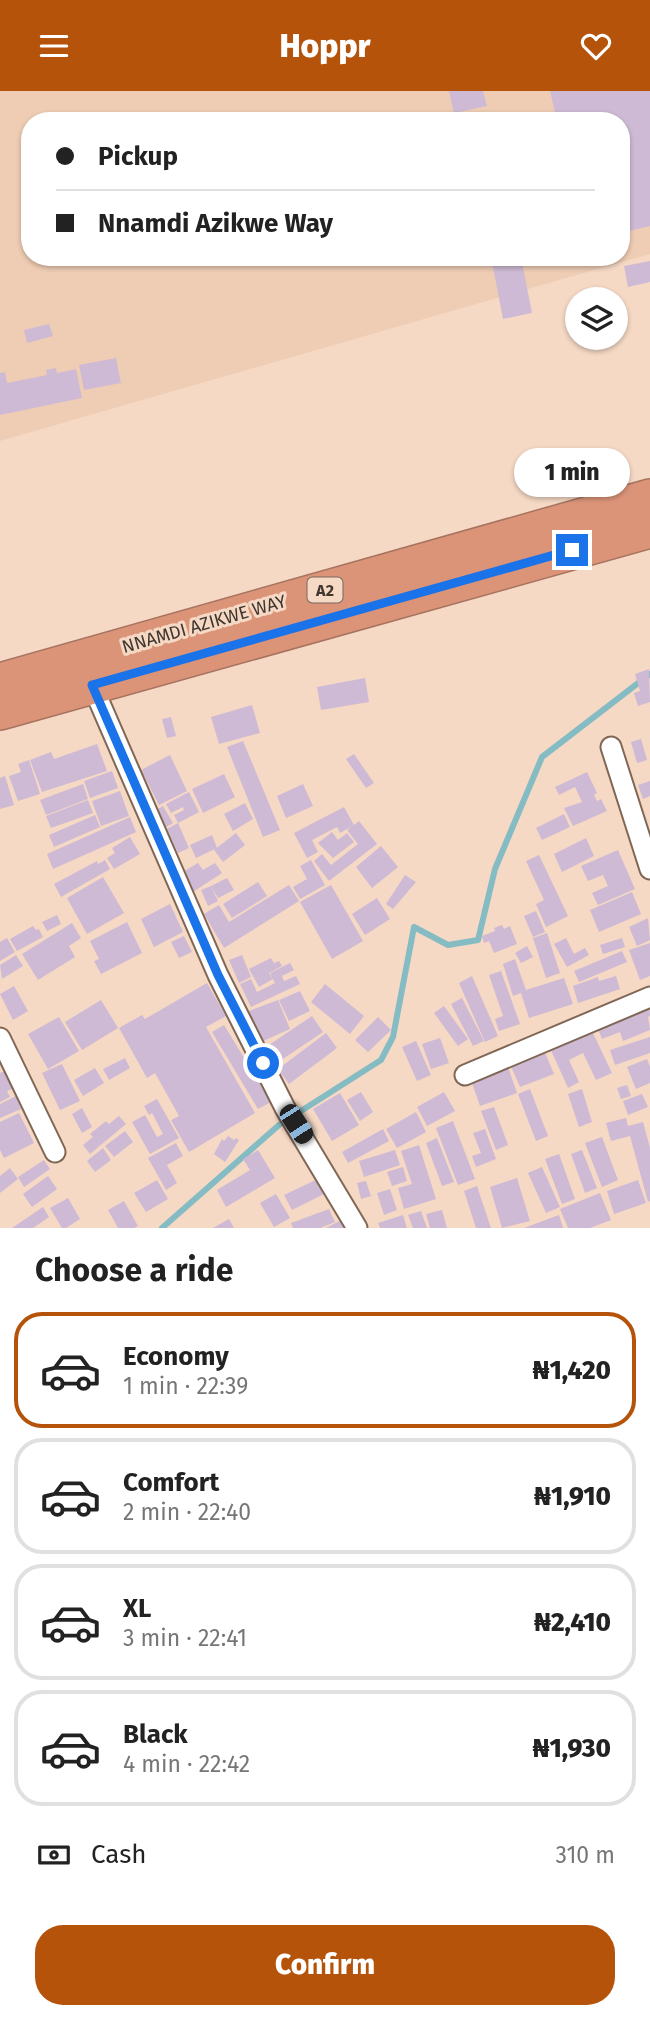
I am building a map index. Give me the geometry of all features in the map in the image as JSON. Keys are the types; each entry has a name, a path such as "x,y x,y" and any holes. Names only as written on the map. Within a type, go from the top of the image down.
{"highway":[{"name":"NNAMDI AZIKWE WAY","path":"0,682 650,498"},
{"name":"NNAMDI AZIKWE WAY","path":"0,711 650,529"}],"street":[{"path":"92,685 218,975 285,1108 357,1228"},
{"path":"611,747 650,869"},
{"path":"465,1075 650,997"},
{"path":"0,1038 55,1152"}],"shaded area":[{"path":"0,91 650,91 650,254 630,260 630,112 21,112 21,266 608,266 0,441"}],"building":[{"path":"449,91 483,91 487,106 454,112"},
{"path":"550,91 650,91 650,226 630,231 630,112 555,112"},
{"path":"650,261 650,282 628,287 624,266"},
{"path":"493,266 523,266 532,313 503,319"},
{"path":"49,324 53,336 27,343 24,330"},
{"path":"116,358 121,383 84,390 79,365"},
{"path":"56,368 57,373 76,369 82,398 0,415 0,373 5,372 7,383 47,375 46,370"},
{"path":"649,669 650,702 638,706 634,693 640,691 635,674"},
{"path":"365,678 369,702 321,710 317,687"},
{"path":"252,705 260,733 219,744 211,717"},
{"path":"171,717 176,736 167,738 162,719"},
{"path":"641,739 647,760 637,763 631,742"},
{"path":"243,741 280,830 263,837 227,747"},
{"path":"97,744 107,771 42,792 30,760 51,752 54,759"},
{"path":"354,754 374,783 366,788 346,759"},
{"path":"170,755 187,791 159,805 141,770"},
{"path":"29,760 40,794 18,801 9,776 21,772 18,764"},
{"path":"112,771 118,788 90,798 84,781"},
{"path":"587,772 597,793 594,795 597,801 601,799 607,811 573,826 564,808 582,802 575,787 559,795 555,787"},
{"path":"224,774 235,797 203,813 192,789"},
{"path":"5,776 14,805 0,809 0,778"},
{"path":"650,781 650,796 643,799 638,785"},
{"path":"83,784 88,799 46,815 40,800"},
{"path":"303,784 313,806 286,818 277,796"},
{"path":"120,791 129,816 101,826 92,801"},
{"path":"189,792 199,812 178,823 174,815 184,810 183,807 171,813 166,804"},
{"path":"88,800 93,813 51,828 46,816"},
{"path":"245,803 253,819 233,831 224,814"},
{"path":"163,806 173,823 163,829 153,812"},
{"path":"344,807 354,825 359,821 377,844 329,881 314,861 322,854 331,865 358,844 347,830 352,826 340,833 337,827 312,840 318,852 307,858 294,833"},
{"path":"564,814 570,827 542,840 536,828"},
{"path":"95,815 100,827 54,847 49,835"},
{"path":"130,817 136,832 53,869 47,854"},
{"path":"178,823 189,848 178,853 167,829"},
{"path":"332,832 338,840 347,833 354,842 333,858 318,843"},
{"path":"236,833 245,845 223,862 214,850"},
{"path":"212,835 217,848 196,858 190,845"},
{"path":"130,837 140,854 114,869 107,858 115,853 112,848"},
{"path":"586,838 594,856 562,872 554,854"},
{"path":"381,846 398,867 372,888 356,867"},
{"path":"618,850 635,889 598,905 592,893 608,886 603,875 588,881 581,866"},
{"path":"539,855 568,916 546,927 536,904 544,900 526,861"},
{"path":"105,860 110,869 61,897 54,884 97,861 98,864"},
{"path":"311,860 325,885 300,899 293,887 307,879 300,866"},
{"path":"198,863 203,870 215,863 222,873 193,892 181,873"},
{"path":"405,875 416,882 393,909 386,904"},
{"path":"103,877 124,913 87,934 67,898"},
{"path":"227,878 234,890 218,898 211,886"},
{"path":"258,882 267,896 232,918 223,904"},
{"path":"289,885 299,901 224,948 204,914 219,905 229,922"},
{"path":"331,885 363,941 332,959 300,902"},
{"path":"211,886 218,901 208,906 201,890"},
{"path":"632,892 641,914 599,932 590,910"},
{"path":"377,898 390,919 365,935 352,914"},
{"path":"170,904 183,932 154,947 141,919"},
{"path":"536,911 545,932 533,937 524,916"},
{"path":"57,915 61,924 47,931 42,922"},
{"path":"648,918 650,940 637,946 629,927"},
{"path":"127,922 142,953 101,974 94,961 99,959 90,941"},
{"path":"72,923 81,938 69,946 75,957 38,980 22,954"},
{"path":"502,925 504,929 510,926 517,944 494,953 489,941 484,943 482,936"},
{"path":"33,926 36,930 39,929 43,937 17,951 10,939"},
{"path":"547,933 560,973 546,978 533,938"},
{"path":"184,936 192,952 179,958 171,942"},
{"path":"7,938 15,952 0,961 0,942"},
{"path":"566,938 574,954 585,948 589,955 567,967 554,944"},
{"path":"622,938 625,947 603,954 600,945"},
{"path":"650,943 650,976 640,980 629,950"},
{"path":"527,946 533,957 521,963 515,953"},
{"path":"622,951 627,962 579,982 574,971"},
{"path":"16,955 23,966 2,979 0,965"},
{"path":"242,955 251,977 239,983 229,960"},
{"path":"271,958 274,963 279,961 282,966 269,973 273,979 259,987 249,969"},
{"path":"515,959 526,990 564,978 573,1004 529,1018 521,993 513,996 503,964"},
{"path":"290,963 294,970 282,976 284,981 296,976 300,984 251,1007 240,984 251,979 257,992 275,983 270,973"},
{"path":"501,971 520,1024 499,1031 495,1019 503,1016 489,975"},
{"path":"472,976 498,1036 485,1042 459,983"},
{"path":"616,976 620,989 578,1003 573,986 598,977 599,981"},
{"path":"207,983 226,1016 206,1027 255,1113 189,1152 171,1120 179,1116 155,1073 147,1078 119,1028 142,1015 145,1019"},
{"path":"325,984 364,1016 350,1034 311,1002"},
{"path":"14,986 28,1011 13,1020 0,994"},
{"path":"300,991 310,1011 289,1021 279,1000"},
{"path":"462,998 484,1041 473,1046 451,1004"},
{"path":"101,1000 118,1028 82,1050 65,1022"},
{"path":"278,1000 290,1029 261,1042 249,1011"},
{"path":"647,1004 650,1030 623,1041 620,1032 602,1039 596,1024"},
{"path":"444,1006 468,1039 458,1046 434,1013"},
{"path":"312,1016 323,1032 274,1065 263,1049"},
{"path":"59,1017 79,1051 48,1069 28,1034"},
{"path":"378,1017 391,1030 368,1052 355,1040"},
{"path":"224,1025 271,1102 258,1109 212,1032"},
{"path":"591,1029 612,1073 596,1080 583,1053 569,1060 579,1082 568,1088 550,1048"},
{"path":"326,1033 337,1048 289,1084 278,1069"},
{"path":"650,1037 650,1053 615,1065 610,1050"},
{"path":"440,1038 449,1063 431,1069 422,1044"},
{"path":"416,1041 431,1075 417,1081 402,1047"},
{"path":"543,1048 554,1074 520,1087 509,1062"},
{"path":"125,1058 130,1068 109,1080 103,1069"},
{"path":"647,1059 650,1083 636,1089 627,1067"},
{"path":"62,1064 80,1101 60,1110 42,1073"},
{"path":"508,1067 517,1093 480,1106 471,1080"},
{"path":"95,1068 104,1083 83,1096 74,1080"},
{"path":"7,1070 15,1088 7,1091 10,1097 0,1102 0,1073"},
{"path":"627,1085 631,1096 621,1099 617,1088"},
{"path":"530,1089 548,1136 536,1141 518,1094"},
{"path":"582,1089 592,1122 579,1127 568,1094"},
{"path":"361,1092 373,1112 360,1121 347,1100"},
{"path":"444,1092 455,1111 427,1126 417,1107"},
{"path":"340,1093 359,1125 332,1141 313,1109"},
{"path":"642,1094 648,1107 628,1115 623,1101"},
{"path":"16,1096 21,1109 0,1118 0,1104"},
{"path":"157,1099 179,1138 150,1154 132,1122 145,1115 157,1137 163,1134 152,1113 149,1115 144,1106"},
{"path":"494,1107 508,1145 496,1150 481,1111"},
{"path":"82,1108 92,1127 82,1133 72,1114"},
{"path":"416,1112 426,1132 397,1148 386,1129"},
{"path":"19,1113 34,1143 4,1158 0,1150 0,1122"},
{"path":"119,1116 126,1124 90,1154 83,1145 93,1137 90,1134 106,1121 109,1124"},
{"path":"626,1118 628,1126 643,1122 650,1148 648,1202 630,1136 611,1141 606,1123"},
{"path":"453,1121 475,1179 458,1185 436,1128"},
{"path":"383,1129 389,1141 348,1163 342,1152"},
{"path":"485,1129 496,1159 476,1167 472,1156 481,1153 473,1133"},
{"path":"125,1131 133,1142 114,1157 105,1146"},
{"path":"228,1136 239,1140 225,1162 214,1154 222,1139 224,1141"},
{"path":"602,1137 618,1180 602,1187 585,1143"},
{"path":"437,1138 454,1182 442,1186 426,1143"},
{"path":"176,1143 183,1156 167,1165 177,1183 166,1190 148,1158"},
{"path":"419,1145 436,1199 404,1209 398,1188 412,1184 401,1151"},
{"path":"103,1148 111,1160 95,1172 87,1161"},
{"path":"258,1150 275,1178 226,1207 217,1190 250,1170 243,1159"},
{"path":"395,1150 400,1165 364,1177 359,1161"},
{"path":"582,1150 597,1188 585,1193 571,1154"},
{"path":"559,1154 575,1199 562,1204 545,1159"},
{"path":"44,1160 50,1169 24,1187 18,1177"},
{"path":"403,1167 407,1181 392,1186 387,1172"},
{"path":"542,1167 560,1207 546,1213 528,1173"},
{"path":"10,1168 18,1179 0,1193 0,1176"},
{"path":"48,1176 57,1189 32,1207 23,1194"},
{"path":"320,1178 328,1192 292,1210 284,1195"},
{"path":"517,1178 530,1221 502,1228 490,1187"},
{"path":"157,1180 168,1199 146,1212 134,1193"},
{"path":"638,1180 646,1203 614,1214 607,1191"},
{"path":"366,1181 371,1196 361,1199 357,1183"},
{"path":"477,1186 491,1228 476,1228 464,1191"},
{"path":"390,1189 397,1210 384,1215 377,1193"},
{"path":"600,1193 611,1220 590,1228 568,1228 560,1209"},
{"path":"276,1194 290,1218 274,1227 260,1203"},
{"path":"68,1198 80,1219 62,1228 50,1208"},
{"path":"124,1201 138,1226 134,1228 118,1228 108,1210"},
{"path":"43,1207 49,1217 33,1228 12,1228"},
{"path":"329,1209 335,1222 320,1228 293,1228 291,1223"},
{"path":"442,1210 447,1228 430,1228 426,1214"},
{"path":"421,1211 427,1228 413,1228 408,1215"},
{"path":"403,1215 407,1228 380,1228 378,1223"},
{"path":"559,1215 563,1228 524,1228"},
{"path":"349,1216 355,1228 326,1228"},
{"path":"229,1219 234,1228 213,1228"}],"waterway":[{"path":"162,1228 279,1125 381,1060 393,1037 414,927 448,945 478,940 495,869 542,757 650,674"}],"route":[{"path":"263,1063 218,975 92,685 572,550"}]}
